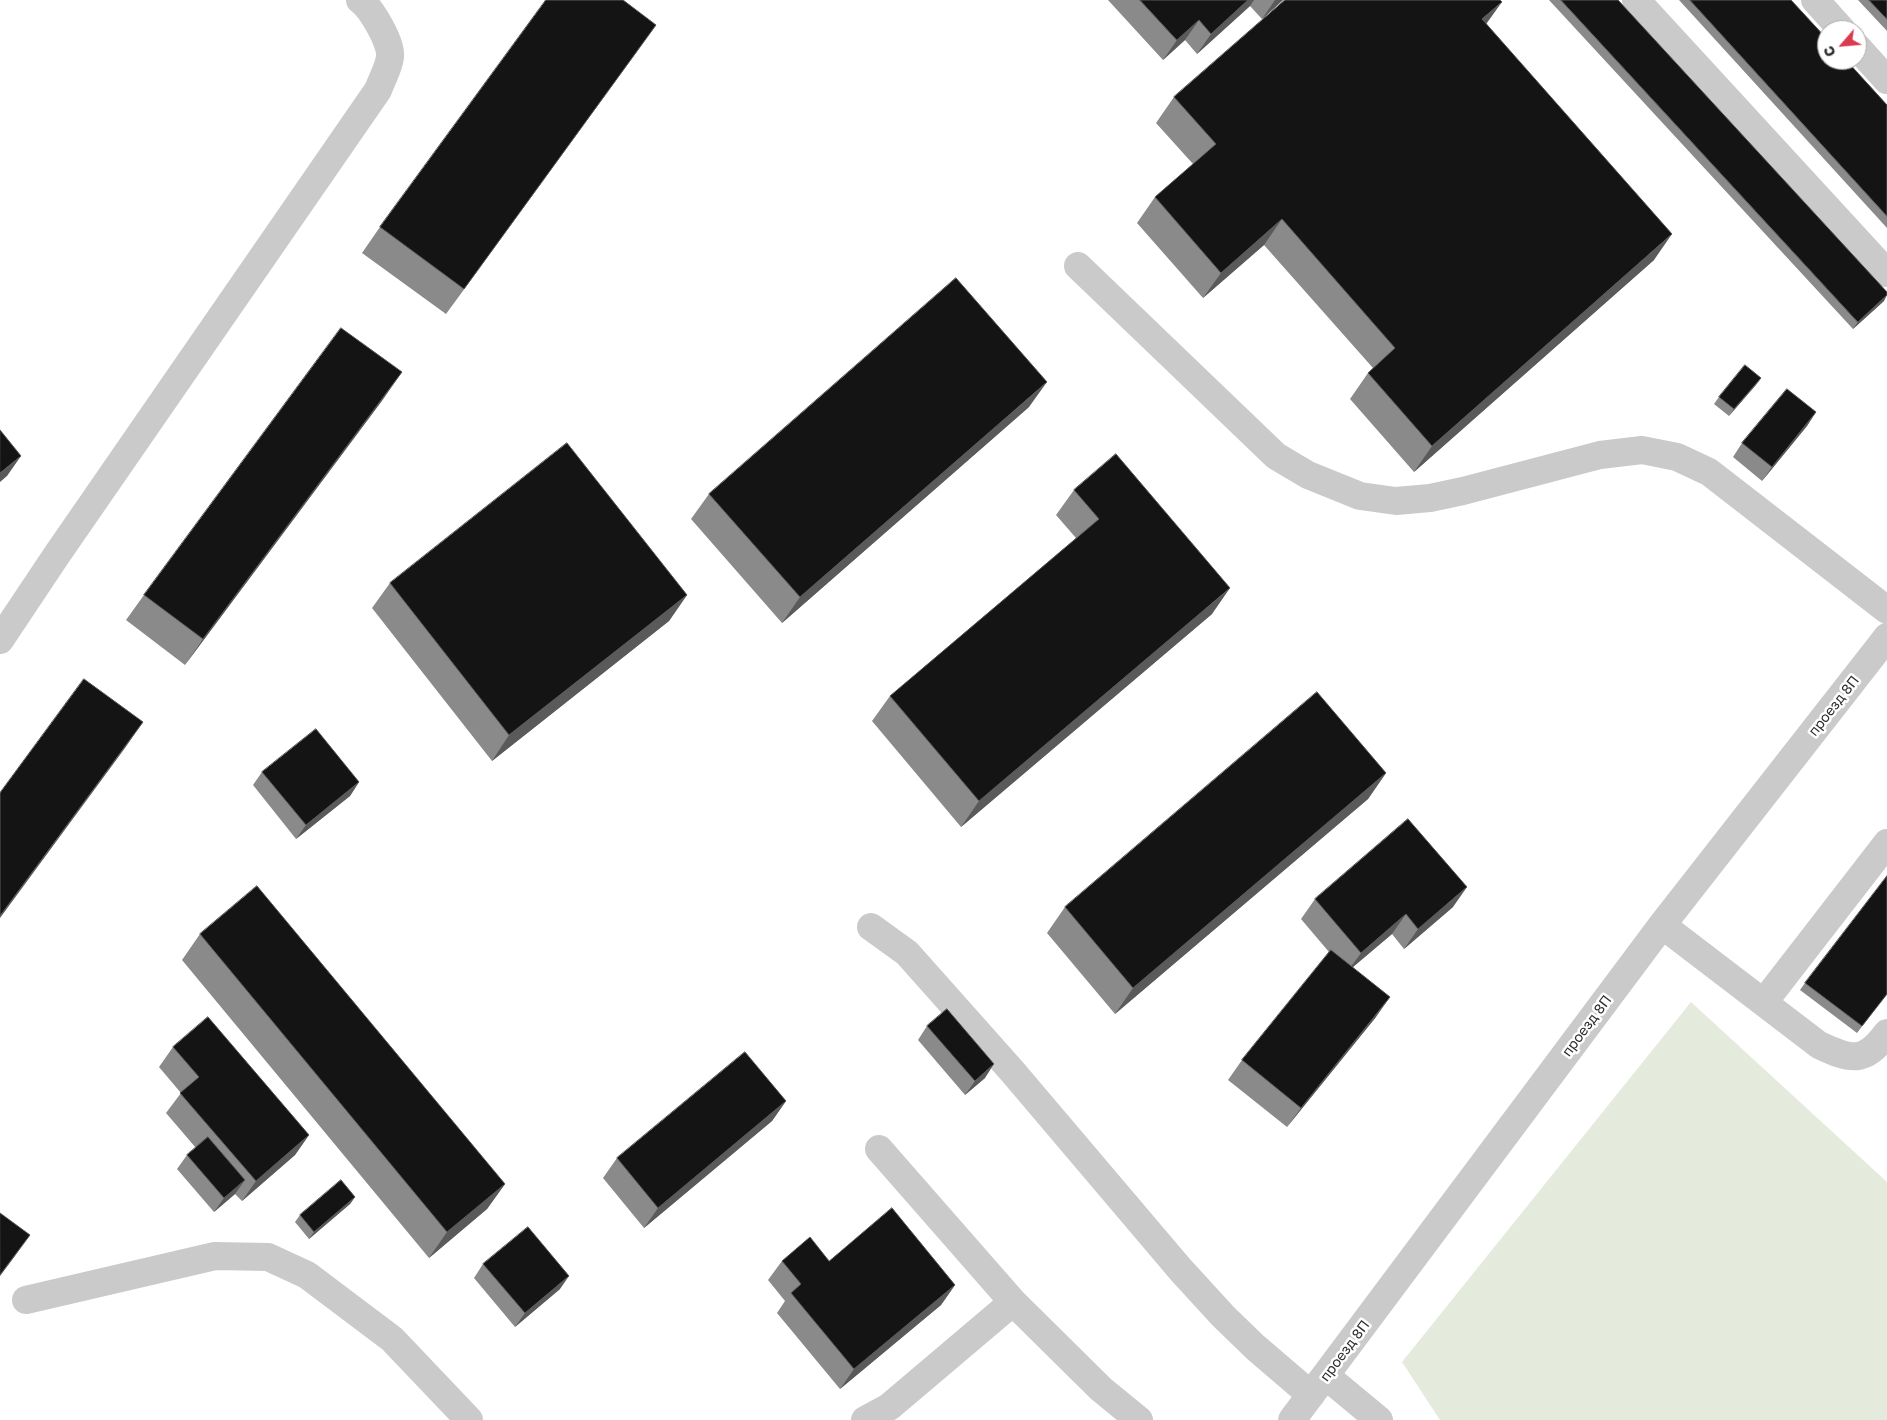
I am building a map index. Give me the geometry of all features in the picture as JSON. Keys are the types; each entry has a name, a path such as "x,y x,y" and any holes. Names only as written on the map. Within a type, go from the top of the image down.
{"street":[{"path":"0,640 378,90 391,55 382,27 360,0"},
{"path":"1636,0 1887,273"},
{"path":"1815,0 1833,20"},
{"path":"1867,57 1887,80"},
{"path":"1078,266 1276,456 1308,475 1360,496 1396,501 1430,498 1463,491 1600,455 1642,450 1677,457 1708,472 1887,610"},
{"name":"проезд 8П","path":"1292,1420 1662,925 1887,637"},
{"path":"1764,1002 1887,843"},
{"path":"1662,925 1819,1045 1844,1056 1861,1056 1877,1047 1887,1033"},
{"path":"871,927 908,953 1012,1071 1180,1269 1223,1316 1255,1347 1380,1420"},
{"path":"879,1149 1013,1302 1102,1389 1139,1420"},
{"path":"26,1300 215,1256 268,1257 307,1275 392,1339 469,1420"},
{"path":"865,1420 889,1407 1013,1302"}],"shaded area":[{"path":"1691,1002 1887,1182 1887,1420 1440,1420 1402,1362"}],"building":[{"path":"546,0 623,0 656,25 464,289 380,227"},
{"path":"1140,0 1248,0 1211,34 1199,20 1177,40"},
{"path":"1285,0 1500,0 1502,2 1482,19 1672,234 1432,446 1368,373 1395,348 1282,219 1221,273 1155,197 1216,144 1174,97"},
{"path":"1561,0 1618,0 1887,292 1887,295 1858,322"},
{"path":"1690,0 1791,0 1817,28 1817,70 1855,70 1887,105 1887,216"},
{"path":"1869,0 1887,0 1887,19"},
{"path":"956,278 1047,382 800,597 709,494"},
{"path":"341,328 402,372 203,639 144,595"},
{"path":"1745,365 1761,378 1734,409 1719,397"},
{"path":"1787,389 1816,412 1772,467 1742,443"},
{"path":"0,430 21,456 0,473"},
{"path":"567,443 687,595 509,735 390,583"},
{"path":"1116,454 1230,588 979,801 890,696 1099,519 1074,490"},
{"path":"84,679 143,722 0,916 0,793"},
{"path":"1317,692 1386,773 1133,988 1065,907"},
{"path":"316,729 359,782 306,825 262,772"},
{"path":"1408,819 1467,887 1418,929 1406,914 1361,953 1315,899"},
{"path":"1887,876 1887,994 1862,1026 1805,983"},
{"path":"257,886 505,1184 447,1232 200,934"},
{"path":"1331,950 1390,997 1301,1108 1242,1060"},
{"path":"947,1009 994,1064 975,1081 927,1026"},
{"path":"208,1017 309,1135 256,1181 180,1093 199,1077 173,1047"},
{"path":"745,1052 786,1101 658,1208 617,1158"},
{"path":"208,1137 245,1180 224,1198 187,1155"},
{"path":"341,1180 355,1197 314,1232 300,1215"},
{"path":"892,1208 955,1285 854,1369 791,1293 801,1284 782,1261 810,1237 829,1261"},
{"path":"0,1213 30,1235 0,1275"},
{"path":"528,1227 569,1276 525,1313 483,1264"}]}
